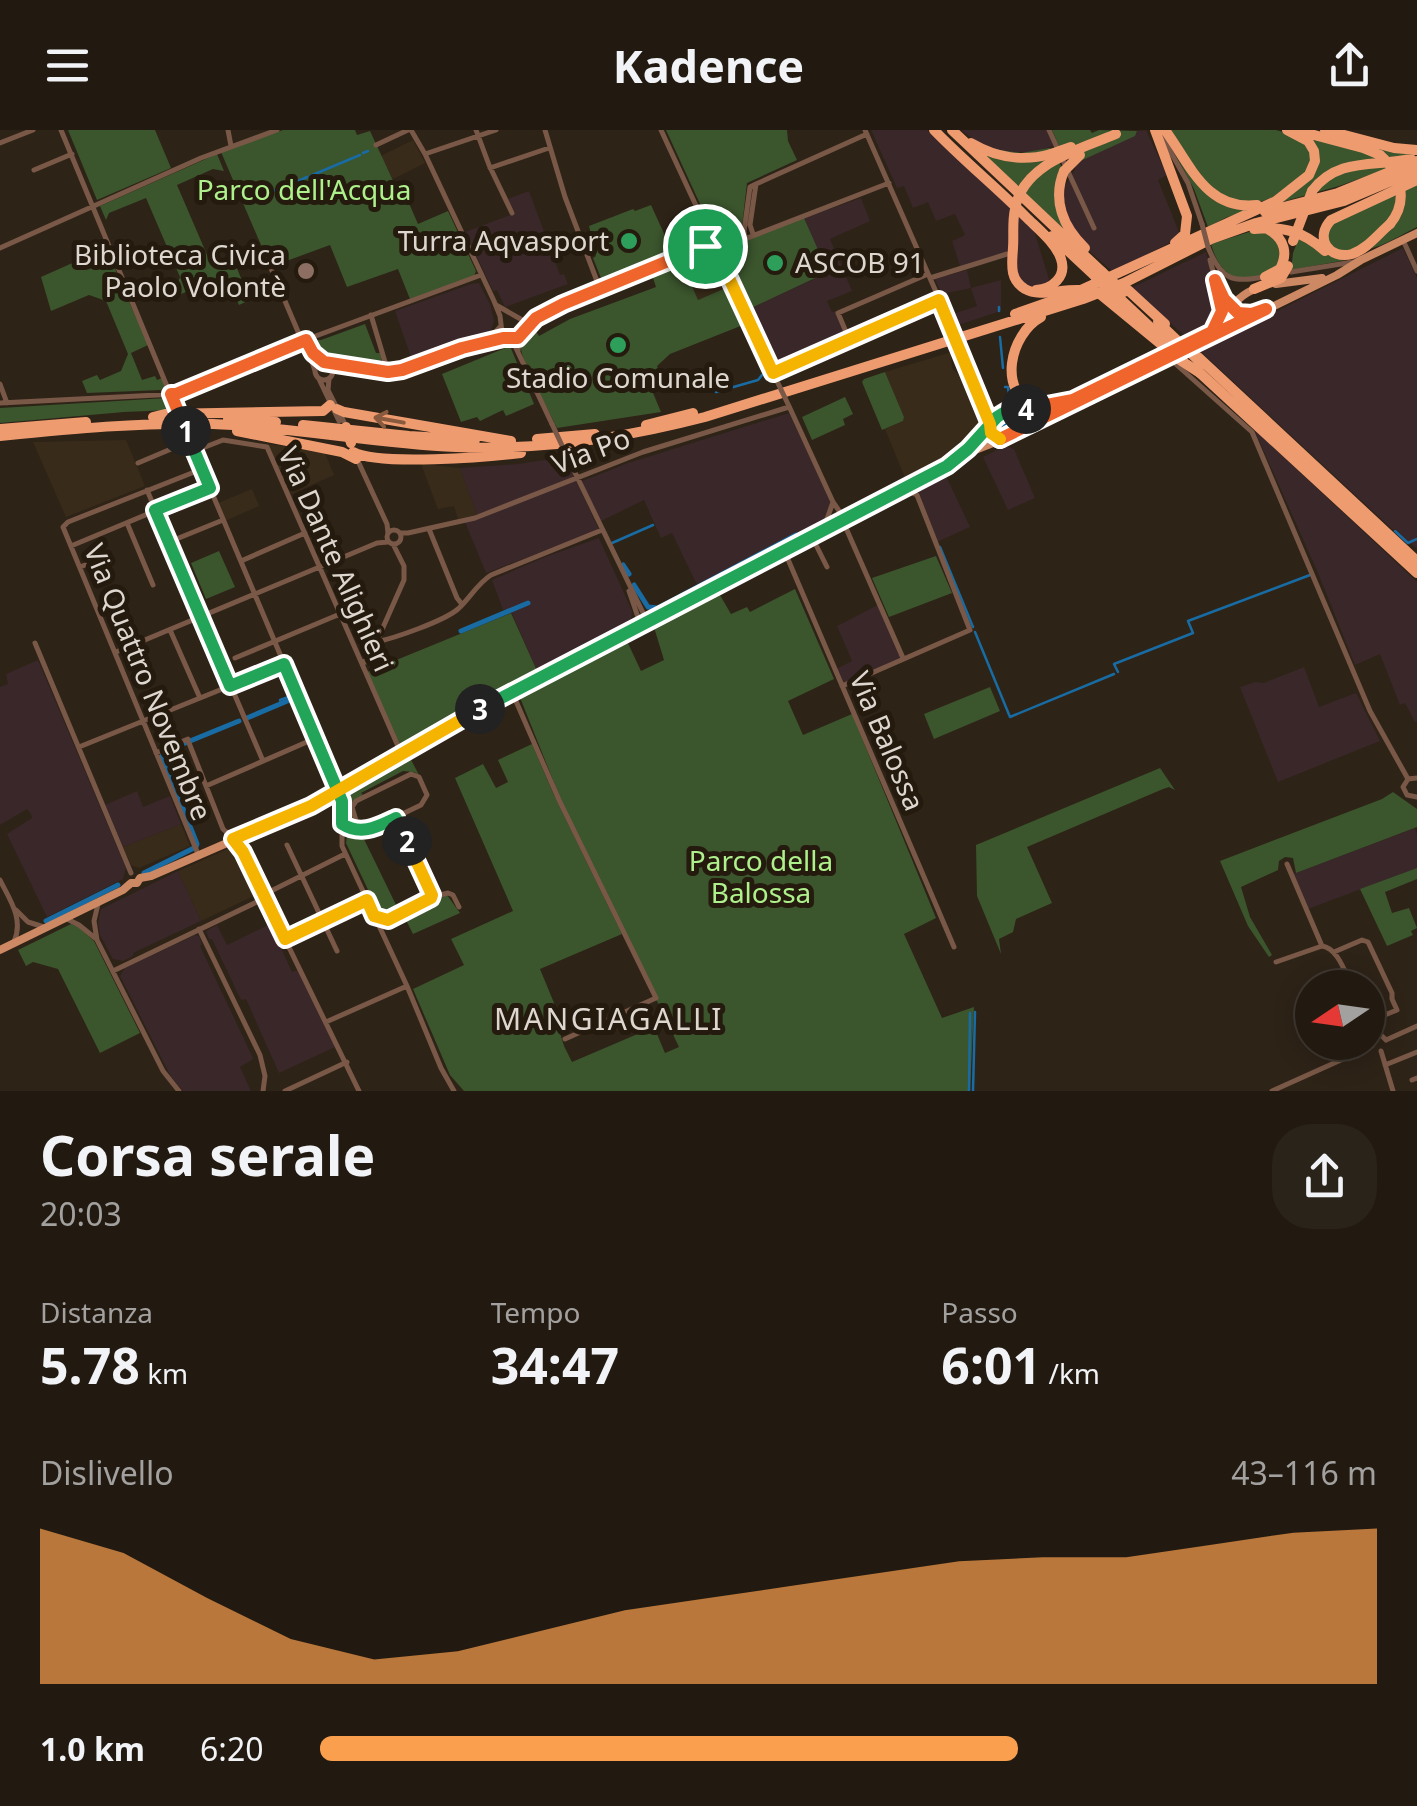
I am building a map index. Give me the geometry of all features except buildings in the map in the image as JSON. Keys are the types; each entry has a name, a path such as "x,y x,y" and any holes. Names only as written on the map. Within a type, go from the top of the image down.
{"highway":[{"path":"936,130 1123,293 1199,372 1417,573"},
{"path":"936,130 1042,232 1062,260 1061,273 1048,288 1030,288 1017,276 1010,251"},
{"path":"1159,130 1205,188 1218,198 1257,206 1281,197"},
{"path":"1159,130 1188,223 1182,239 1159,254"},
{"path":"1013,412 1018,407 1014,356 1023,332 1037,319 1124,283 1281,197 1309,175 1315,161 1308,141 1286,130"},
{"path":"1325,130 1417,156"},
{"path":"953,131 1101,273"},
{"path":"953,131 984,151 1025,158 1051,154 1119,132"},
{"path":"1220,231 1296,231 1332,256 1346,258 1373,244 1390,224 1401,196 1391,166 1369,150 1299,131"},
{"path":"1101,273 1064,219 1058,191 1064,171 1074,160 1119,132"},
{"path":"1119,132 1056,161 1032,176 1021,191 1010,251 1012,272 1023,288 1036,293 1093,291 1109,299 1417,561"},
{"path":"1254,289 1284,276 1312,192 1322,179 1340,168 1417,156"},
{"path":"0,428 153,417 250,419 409,436 512,440 594,434 646,425 1038,306 1220,231 1338,193 1417,156"},
{"path":"1220,231 1355,197 1417,170"},
{"path":"1390,224 1352,254 1336,253 1324,243 1323,232 1330,221 1417,180"},
{"path":"1263,228 1279,237 1285,252 1280,269 1264,277"},
{"path":"1123,293 1158,322 1199,372"},
{"path":"218,424 235,431 355,454 458,458 566,448 705,416 1076,302"},
{"path":"1170,338 1195,352 1199,372"},
{"path":"1014,388 1023,402 1046,409"},
{"path":"153,417 323,411 333,407 512,440"},
{"path":"343,423 355,454"},
{"path":"0,436 153,424 218,424 458,447 566,448"}],"main road":[{"path":"947,466 988,426 1013,412 1046,409 1073,400 1201,338 1214,330 1244,293 1286,282 1317,280 1417,232"},
{"path":"0,950 123,890 131,878 137,883 140,878 298,812 644,622 1018,431 1046,409 1166,360 1361,260"},
{"path":"1013,412 1022,421 1018,431"},
{"path":"988,426 992,435 1001,440"}],"street":[{"path":"0,143 33,130"},
{"path":"62,130 338,790 343,804 345,828 341,843 345,854 454,1091"},
{"path":"228,130 232,146"},
{"path":"0,248 277,130"},
{"path":"376,145 409,130 425,154 494,302 502,332 518,354 566,448 644,622"},
{"path":"425,154 477,132 496,130"},
{"path":"545,130 600,289"},
{"path":"661,130 710,248 717,250 904,659"},
{"path":"1049,130 1094,228"},
{"path":"1159,130 1188,183 1202,224 1222,308 1220,318"},
{"path":"477,132 512,213"},
{"path":"745,237 750,187 866,132 952,326 988,426"},
{"path":"490,168 550,147"},
{"path":"34,170 72,154"},
{"path":"462,348 514,339 536,318 563,304 890,183"},
{"path":"754,234 750,225 756,184"},
{"path":"690,254 716,236 730,243"},
{"path":"717,250 721,239"},
{"path":"1403,240 1417,272"},
{"path":"1208,248 1216,267 1228,277 1246,280 1278,274"},
{"path":"849,340 838,313 929,276 1010,251"},
{"path":"1291,272 1361,260"},
{"path":"270,266 316,374 343,423"},
{"path":"0,384 3,403 176,394 481,275"},
{"path":"1215,280 1221,295 1238,313 1266,309"},
{"path":"774,375 939,300"},
{"path":"494,302 525,324 518,354"},
{"path":"371,316 388,372"},
{"path":"316,374 317,366 327,363 388,372 402,370 494,334 505,318 536,318"},
{"path":"305,343 333,369 328,388 333,407"},
{"path":"964,356 990,408 1013,412"},
{"path":"1120,377 1165,358 1199,372 1252,432 1370,711 1408,779"},
{"path":"316,374 324,380 339,370 351,368"},
{"name":"Via Po","path":"116,652 380,542 475,518 643,452 788,404"},
{"path":"138,463 190,440"},
{"name":"Via Dante Alighieri","path":"194,451 223,440 266,447 401,754"},
{"path":"355,454 404,566 405,576 375,645"},
{"path":"202,468 147,490 262,761"},
{"path":"71,546 210,488"},
{"path":"842,686 970,630 918,495 908,489"},
{"name":"Via Quattro Novembre","path":"147,490 64,524 64,528 198,854"},
{"path":"829,526 827,519 833,502"},
{"path":"168,542 224,520"},
{"path":"127,522 153,584"},
{"path":"428,528 462,604"},
{"path":"360,660 375,645 451,614 491,575 602,530"},
{"path":"241,561 305,533"},
{"path":"812,535 827,568"},
{"name":"Via Balossa","path":"784,550 954,947"},
{"path":"80,567 98,560"},
{"path":"235,658 340,614"},
{"path":"170,630 200,698"},
{"path":"35,644 131,878"},
{"path":"79,748 284,664"},
{"path":"512,692 558,800 656,998 564,1040"},
{"path":"206,786 316,738"},
{"path":"156,752 188,741 223,829 243,852 359,1091"},
{"path":"345,828 368,831 421,805 427,795 419,778 410,774 356,800 352,807 361,830"},
{"path":"1417,778 1404,783 1404,792 1411,798 1417,797"},
{"path":"396,818 432,897"},
{"path":"345,828 356,824 356,820"},
{"path":"222,844 223,829"},
{"path":"287,845 337,951"},
{"path":"113,971 345,854"},
{"path":"1288,864 1322,946"},
{"path":"0,880 19,926 29,936"},
{"path":"379,925 432,897 450,893 459,907"},
{"path":"285,939 367,900"},
{"path":"99,902 94,921 97,940 163,1071 179,1091"},
{"path":"15,909 28,922 48,927"},
{"path":"82,910 94,921"},
{"path":"82,910 84,928"},
{"path":"374,916 388,920"},
{"path":"64,919 84,928 97,940"},
{"path":"28,922 29,936"},
{"path":"12,944 19,926"},
{"path":"199,929 260,1056 265,1076 263,1091"},
{"path":"1334,952 1362,940 1368,942 1381,970"},
{"path":"1276,962 1328,946 1344,970"},
{"path":"1385,979 1397,1010 1385,1013"},
{"path":"326,1022 407,986"},
{"path":"1385,1047 1386,1040 1417,1026"},
{"path":"1385,1065 1417,1052"},
{"path":"1272,1091 1340,1060"},
{"path":"1384,1060 1390,1090"},
{"path":"285,1091 346,1062"}],"shaded area":[{"path":"871,130 927,130 1010,207 1009,251 960,266 952,241 965,235 955,214 936,221 928,202 913,208 904,186 897,188"},
{"path":"961,130 1047,130 1054,146 1031,152 1004,152 979,143"},
{"path":"1146,130 1167,175 1158,180 1181,237 1113,272 1070,227 1063,196 1065,186 1074,164"},
{"path":"413,140 425,163 393,179 381,156"},
{"path":"529,191 560,275 564,274 568,284 505,307 497,290 493,291 465,232 515,213 508,199"},
{"path":"861,198 870,221 830,239 852,291 827,301 832,312 836,311 846,337 776,366 749,309 827,273 804,218"},
{"path":"1017,213 1034,230 1050,283 1046,287 1029,287 1017,273"},
{"path":"1403,248 1417,278 1417,549 1199,350"},
{"path":"689,252 692,259 568,307 539,324 533,311 673,256"},
{"path":"1206,252 1220,305 1219,319 1207,333 1186,337 1131,288"},
{"path":"711,254 728,287 698,300 683,265"},
{"path":"967,270 971,288 942,294 935,279"},
{"path":"1001,280 1001,311 958,325 953,314 977,306 971,288"},
{"path":"479,283 490,304 494,321 491,330 412,360 395,311"},
{"path":"955,351 952,368 968,385 980,423 955,455 904,482 885,429 904,417 885,372"},
{"path":"789,413 831,502 824,526 700,591 672,533 661,538 644,500 599,522 580,482 628,463"},
{"path":"1254,429 1417,582 1417,721 1405,703 1400,705 1380,654 1355,665"},
{"path":"126,440 145,486 66,517 33,442"},
{"path":"268,444 325,453 334,475 291,494"},
{"path":"1005,446 1014,449 1035,498 1008,510 983,457"},
{"path":"565,457 575,477 477,515 460,468 518,464"},
{"path":"421,464 460,468 477,515 458,519 454,506 438,509"},
{"path":"946,476 970,527 937,542 918,489"},
{"path":"576,480 599,530 486,573 465,522"},
{"path":"252,489 259,506 225,521 218,503"},
{"path":"599,538 632,611 631,623 538,673 510,609 503,610 492,580"},
{"path":"878,605 902,659 843,684 836,669 852,661 837,626"},
{"path":"38,660 126,868 123,879 47,917 7,834 32,818 31,814 27,809 0,825 0,687 8,684 6,674"},
{"path":"1304,667 1319,707 1356,693 1380,741 1278,782 1240,687 1264,683"},
{"path":"137,791 143,807 170,796 181,824 123,847 105,805"},
{"path":"181,824 190,846 139,868 131,865 123,847"},
{"path":"1415,828 1417,868 1308,909 1293,874"},
{"path":"237,847 258,894 201,921 178,871"},
{"path":"178,871 201,921 123,961 113,959 100,935 101,909"},
{"path":"270,924 292,972 298,970 335,1047 279,1073 246,999 241,1000 206,931 217,925 227,945"},
{"path":"199,936 200,946 252,1056 240,1067 251,1091 183,1091 171,1077 120,976 125,968"}],"green space":[{"path":"68,130 155,130 171,168 97,200"},
{"name":"Parco dell'Acqua","path":"283,130 355,130 357,135 370,131 403,202 408,201 418,224 448,211 476,271 474,276 410,299 398,269 347,287 330,245 281,263 273,249 264,252 221,152"},
{"path":"666,130 787,130 797,160 747,183 741,235 724,240 712,230"},
{"path":"1052,130 1137,131 1135,136 1074,164 1065,147 1060,148"},
{"path":"1168,130 1276,130 1310,145 1311,168 1273,197 1244,203 1213,191"},
{"path":"1309,137 1414,156 1339,172 1397,165 1278,203 1315,170"},
{"path":"1049,148 1063,170 1059,202 1068,233 980,153 1026,160 1053,155 1051,152 1014,156 992,149 1021,153"},
{"path":"1173,150 1205,191 1256,207 1208,227"},
{"path":"217,154 224,171 213,169 177,185 211,264 226,270 236,266 250,300 239,305 226,276 176,296 180,277 146,198 109,213 106,220 100,206"},
{"path":"1417,185 1417,227 1365,250 1331,248 1326,234 1329,225"},
{"name":"Turra Aqvasport","path":"651,205 672,251 601,278 593,258 596,256 588,235 589,226"},
{"name":"ASCOB 91","path":"804,218 828,272 749,309 723,253 725,248"},
{"path":"1266,230 1277,237 1281,264 1248,279 1238,278 1222,267 1211,244"},
{"path":"1300,235 1333,257 1346,260 1291,270"},
{"path":"106,248 148,345 131,353 142,380 162,378 165,387 161,390 87,393 82,381 97,375 100,380 121,371 128,354 106,301 89,295 51,311 41,277"},
{"name":"Stadio Comunale","path":"683,265 698,300 728,287 743,325 670,354 657,366 660,375 648,381 661,412 557,428 522,354 526,336 534,328 539,336 570,319 656,287 652,275"},
{"path":"365,324 382,359 375,366 325,358 312,343 313,340"},
{"path":"510,346 534,404 506,416 503,410 480,421 477,417 461,422 442,374"},
{"path":"885,372 904,417 882,430 862,382"},
{"path":"845,397 853,414 843,419 845,425 812,440 802,417"},
{"path":"167,398 172,410 0,423 0,408"},
{"path":"219,551 235,587 206,599 191,563"},
{"path":"936,556 952,593 889,617 872,578"},
{"name":"Parco della Balossa","path":"795,589 834,679 788,701 803,735 852,714 936,918 904,934 942,1018 974,1007 970,1091 464,1091 450,1075 413,989 464,965 451,939 513,911 455,778 483,764 496,788 508,782 498,760 532,744 622,934 540,969 564,1027 559,1030 572,1062 654,1027 665,1053 679,1047 563,805 519,695 626,639 641,671 664,660 653,624 717,590 731,614 747,607 750,612"},
{"path":"511,613 538,673 400,749 367,672"},
{"path":"990,687 1000,711 934,739 924,714"},
{"path":"408,754 419,775 403,771 361,793 350,808 354,822 347,823 345,792"},
{"path":"1160,768 1175,790 1163,789 1027,847 1052,903 1016,919 1013,932 999,939 1001,954 977,896 976,845"},
{"path":"1393,792 1417,809 1417,827 1296,873 1293,858 1285,857 1279,861 1278,870 1241,887 1250,917 1272,955 1269,957 1248,926 1220,861"},
{"path":"358,833 399,911 387,916 378,911 346,843 347,836"},
{"path":"1417,868 1417,879 1385,892 1392,913 1409,908 1417,928 1411,931 1413,935 1387,946 1360,889"},
{"path":"447,895 460,913 413,934 404,916"},
{"path":"71,924 94,941 140,1033 100,1053 58,969 33,962 26,966 18,950"}],"waterway":[{"path":"363,153 368,151"},
{"path":"310,176 360,155"},
{"path":"294,183 307,177"},
{"path":"250,201 285,186"},
{"path":"1000,337 1003,368"},
{"path":"716,392 758,380 762,375"},
{"path":"1005,387 1010,407"},
{"path":"1004,424 1013,420"},
{"path":"612,543 653,525"},
{"path":"1395,531 1408,543 1417,539"},
{"path":"634,585 648,607 658,608 796,535"},
{"path":"940,547 973,627"},
{"path":"623,565 629,574"},
{"path":"1118,672 1114,664 1193,633 1188,621 1310,575"},
{"path":"461,631 528,603"},
{"path":"975,632 1010,717 1114,674"},
{"path":"281,704 280,700 291,696"},
{"path":"247,718 292,699"},
{"path":"196,847 162,756 239,721"},
{"path":"144,873 194,848"},
{"path":"46,921 118,885"},
{"path":"973,1091 975,1012"},
{"path":"969,1091 970,1013"}],"place":[{"name":"Turra Aqvasport","path":"629,241"},
{"name":"ASCOB 91","path":"775,263"},
{"name":"Biblioteca Civica Paolo Volontè","path":"306,271"},
{"name":"Stadio Comunale","path":"618,345"}],"district":[{"name":"MANGIAGALLI","path":"609,1020"}],"route":[{"path":"705,246 563,304 536,318 516,339 503,338 462,348 388,372 324,362 308,348 306,340 171,394 210,488 155,510 230,686 284,664 336,784 338,790 340,796 342,801 344,812 342,824 368,831 396,818 432,895 430,900 388,920 374,916 367,900 285,939 233,839 311,806 323,798 332,794 338,790 504,695 947,466 968,449 990,424 993,420 1005,412 1073,400 1201,338 1214,330 1222,316 1215,280 1224,299 1238,313 1266,309 1001,440 991,433 990,424 964,356 939,300 773,373 716,250 708,242 705,246"}]}
